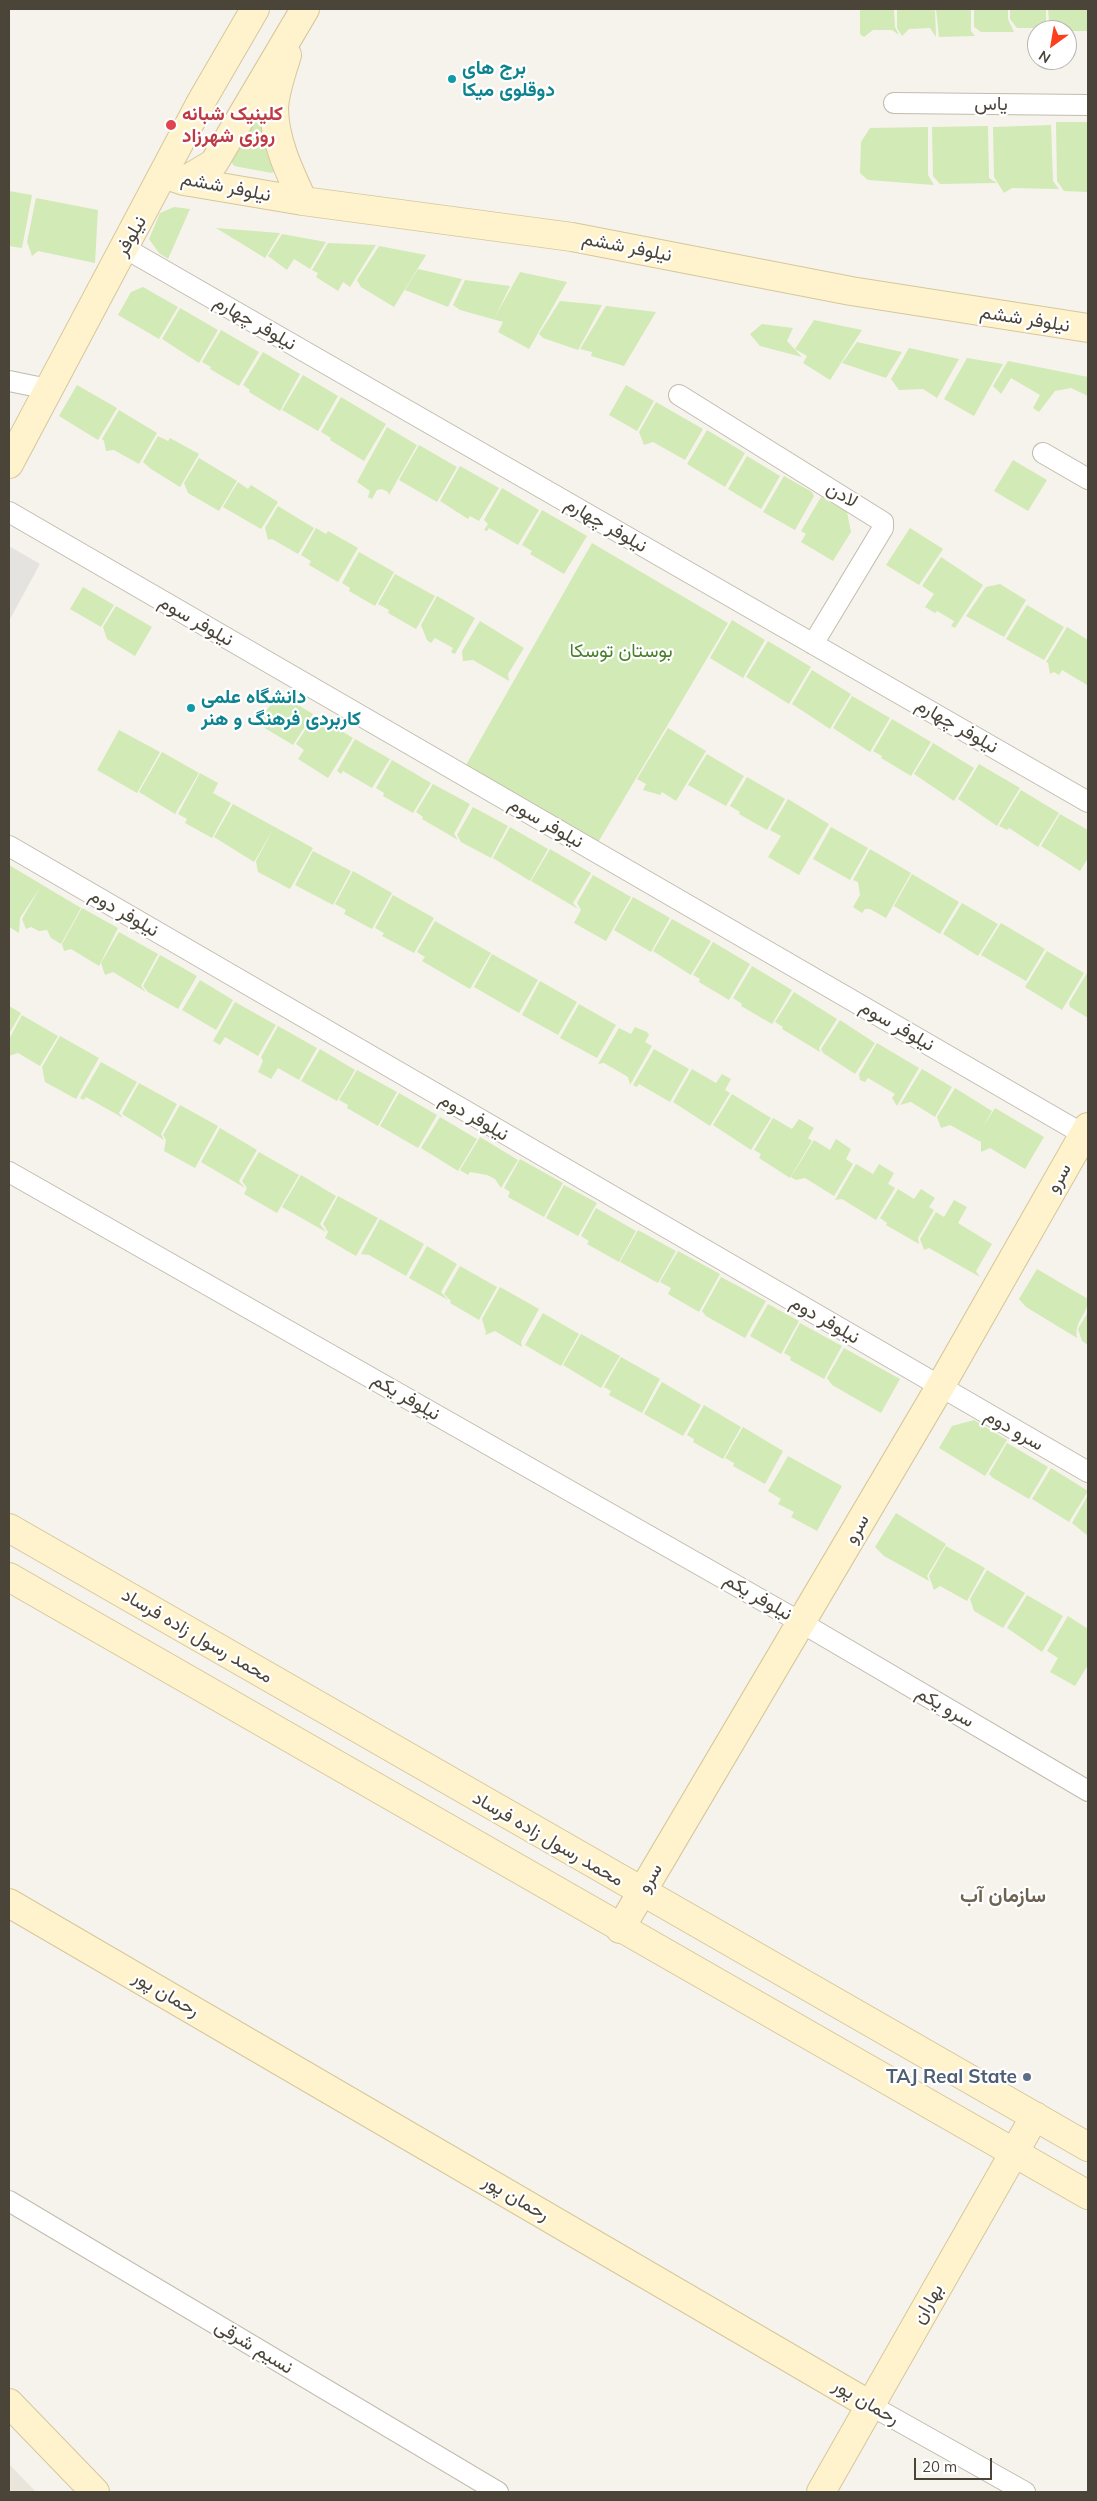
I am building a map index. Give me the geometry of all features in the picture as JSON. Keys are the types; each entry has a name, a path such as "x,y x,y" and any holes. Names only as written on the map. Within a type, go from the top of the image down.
{"street":[{"name":"نیلوفر","path":"9,464 123,247 174,178 255,9"},
{"path":"174,178 214,163 300,17"},
{"path":"300,17 274,107 276,127 281,145 303,201"},
{"name":"یاس","path":"894,103 1088,105"},
{"name":"نیلوفر ششم","path":"174,178 303,201 572,237 851,291 1088,328"},
{"name":"نیلوفر چهارم","path":"123,247 1088,802"},
{"path":"9,381 48,389"},
{"name":"لادن","path":"679,395 883,522 883,528 812,644"},
{"path":"1043,453 1088,479"},
{"name":"نیلوفر سوم","path":"9,512 1087,1133"},
{"name":"نیلوفر دوم","path":"9,846 940,1387"},
{"name":"سرو","path":"620,1929 802,1623 1087,1133"},
{"name":"نیلوفر یکم","path":"9,1172 802,1623"},
{"name":"سرو دوم","path":"940,1387 1088,1472"},
{"name":"محمد رسول زاده فرساد","path":"9,1528 1088,2147"},
{"path":"9,1577 620,1929 1088,2195"},
{"name":"سرو یکم","path":"802,1623 1088,1791"},
{"path":"167,1668 186,1630"},
{"name":"رحمان پور","path":"9,1902 870,2405 1025,2492"},
{"name":"بهاران","path":"821,2492 1035,2116"},
{"name":"نسیم شرقی","path":"9,2201 498,2492"},
{"path":"9,2403 95,2492"}],"shaded area":[{"path":"9,546 40,564 9,621"},
{"path":"9,2464 36,2492 9,2492"}],"green space":[{"path":"860,9 894,9 895,27 899,35 892,30 873,30 864,37 860,34"},
{"path":"897,9 935,9 936,37 930,28 909,29 902,36 897,28"},
{"path":"936,9 971,9 971,31 975,36 939,37"},
{"path":"974,9 1008,9 1008,19 1014,32 981,32 974,27"},
{"path":"1010,9 1046,9 1046,20 1027,20 1027,28 1017,28 1010,19"},
{"path":"1048,9 1088,9 1088,31 1077,31 1077,20 1049,20"},
{"path":"274,70 276,171 272,173 234,166 229,158"},
{"path":"1056,122 1088,122 1088,192 1064,191 1057,181"},
{"path":"1051,125 1053,181 1059,189 1012,188 1004,193 994,177 993,127"},
{"path":"988,126 989,178 997,183 940,184 933,176 932,127"},
{"path":"928,127 928,175 934,185 868,180 860,173 861,142 870,128"},
{"path":"9,191 32,195 22,248 9,246"},
{"path":"36,198 98,210 95,263 38,251 32,256 27,242"},
{"path":"174,207 190,209 168,259 159,253 149,239 160,213"},
{"path":"216,228 280,233 265,258"},
{"path":"282,234 326,242 310,269 294,259 287,270 268,256"},
{"path":"328,243 376,245 350,287 343,282 338,291 316,277 318,273 312,270"},
{"path":"379,246 426,255 394,307 361,287 357,280"},
{"path":"418,269 462,279 448,307 405,290"},
{"path":"520,272 567,282 529,349 498,332 503,322 460,310 453,305 465,280 510,286 495,317"},
{"path":"143,287 178,307 159,339 118,315 131,292"},
{"path":"560,301 602,305 578,350 543,338 539,334"},
{"path":"606,306 656,312 624,366 591,356 592,352 580,349"},
{"path":"180,308 218,330 199,363 162,339"},
{"path":"814,320 862,330 830,380 803,363 807,356 795,349"},
{"path":"762,324 793,328 787,341 802,357 760,346 750,334"},
{"path":"221,330 259,352 239,386 210,369 211,367 202,362"},
{"path":"857,342 902,352 886,378 842,363"},
{"path":"909,348 959,359 937,398 923,389 899,390 891,379"},
{"path":"263,352 300,374 280,411 249,392 250,390 243,385"},
{"path":"967,358 1003,364 974,416 944,399"},
{"path":"1008,361 1088,377 1088,396 1071,388 1055,391 1039,412 1033,408 1040,395 1011,378 1001,394 993,386"},
{"path":"303,375 338,396 318,431 282,410"},
{"path":"77,385 117,408 98,440 59,416"},
{"path":"626,385 654,401 637,431 609,415"},
{"path":"341,397 386,424 364,461 330,440 331,438 321,432"},
{"path":"656,402 703,429 685,460 653,442 644,445 639,432"},
{"path":"119,410 157,433 139,464 114,450 106,451 102,439"},
{"path":"387,427 417,445 389,495 388,492 382,489 377,490 372,499 368,497 370,491 357,482"},
{"path":"707,430 745,453 725,487 687,464"},
{"path":"158,436 168,441 170,438 199,454 180,487 143,462"},
{"path":"419,445 457,467 437,502 399,480"},
{"path":"747,456 780,476 761,509 728,489"},
{"path":"199,458 237,481 219,511 188,493 184,483"},
{"path":"1013,460 1047,480 1028,511 994,491"},
{"path":"460,466 499,488 479,521 470,516 468,519 440,501"},
{"path":"784,476 812,492 814,496 795,530 763,512"},
{"path":"238,482 248,489 251,485 278,502 261,529 223,507"},
{"path":"502,488 539,510 518,545 489,528 487,531 484,530 488,524 484,520"},
{"path":"821,497 847,512 851,532 833,561 801,542 806,534 801,531"},
{"path":"278,506 314,528 298,554 272,539 268,540 265,528"},
{"path":"542,510 587,536 564,574 530,554 532,551 522,545"},
{"path":"316,528 326,534 328,531 358,548 338,582 309,565 311,561 301,555"},
{"path":"910,528 943,549 919,585 886,565"},
{"name":"بوستان توسکا","path":"592,543 728,623 597,844 466,765"},
{"path":"359,552 394,572 375,606 349,591 350,588 342,583"},
{"path":"941,557 983,585 955,628 951,626 954,621 937,611 935,613 925,607 934,594 922,586"},
{"path":"395,574 435,596 416,629 388,613 389,610 378,604"},
{"path":"1000,584 1026,600 1004,637 966,616 986,587"},
{"path":"83,587 114,605 101,627 70,609"},
{"path":"437,596 475,618 455,654 451,652 453,648 435,638 431,643 427,640 421,625"},
{"path":"1027,605 1064,627 1044,660 1006,639"},
{"path":"116,606 152,627 135,656 107,639 103,627"},
{"path":"732,620 765,640 743,678 710,658"},
{"path":"480,621 524,648 508,674 509,681 473,660 463,661 462,651"},
{"path":"1067,627 1088,640 1087,685 1062,670 1059,675 1054,672 1050,674 1048,663 1046,662"},
{"path":"768,641 811,667 789,704 746,677"},
{"path":"812,670 851,694 830,729 792,704"},
{"path":"278,693 313,714 293,745 258,724"},
{"path":"852,696 890,718 870,752 833,728"},
{"path":"315,715 353,738 328,778 298,759 304,750 296,744"},
{"path":"892,719 931,742 911,776 873,751"},
{"path":"668,728 706,751 676,801 662,792 660,795 643,790 646,784 637,779"},
{"path":"119,730 160,752 137,793 97,770"},
{"path":"355,739 390,759 372,788 343,771 341,774 337,771"},
{"path":"933,743 974,768 954,801 914,774"},
{"path":"162,752 199,773 175,814 139,792"},
{"path":"707,754 744,776 726,806 688,785"},
{"path":"392,760 431,783 413,813 383,796 384,793 376,788"},
{"path":"979,764 1020,788 997,826 958,799"},
{"path":"200,773 218,783 213,793 231,803 212,838 185,823 187,819 178,814"},
{"path":"747,777 785,799 767,830 739,814 740,812 730,806"},
{"path":"433,784 470,804 454,834 458,840 422,819 423,817 416,812"},
{"path":"1021,790 1059,813 1038,847 1009,828 1007,830 999,826"},
{"path":"788,799 829,824 799,875 768,857 781,836 770,830"},
{"path":"233,804 313,848 290,889 258,872 256,861 274,828 254,862 214,837"},
{"path":"473,807 508,826 491,858 461,842 457,835"},
{"path":"1060,814 1088,830 1088,858 1080,871 1041,846"},
{"path":"510,827 548,849 530,881 493,858"},
{"path":"831,827 868,848 850,880 813,859"},
{"path":"550,849 591,873 573,903 578,909 531,881"},
{"path":"870,849 911,873 886,918 870,909 865,909 862,913 853,907 860,895 858,882 853,880"},
{"path":"313,851 351,871 333,905 295,885"},
{"path":"9,865 81,908 61,944 51,938 47,930 39,931 31,927 26,929 22,919 41,886 20,918 19,933 9,927"},
{"path":"353,871 392,893 372,929 344,914 346,910 335,904"},
{"path":"912,874 959,902 940,934 894,906"},
{"path":"593,875 631,897 606,941 574,923 581,910 577,903"},
{"path":"393,895 434,918 414,953 382,936 384,933 375,928"},
{"path":"633,897 670,918 651,952 614,930"},
{"path":"962,903 998,924 978,956 943,934"},
{"path":"82,908 118,928 99,966 71,949 64,951 62,944"},
{"path":"672,919 711,941 691,975 653,951"},
{"path":"435,921 491,953 470,989 422,961 425,957 417,952"},
{"path":"1001,923 1045,949 1026,981 981,955"},
{"path":"119,932 158,954 141,986 146,992 113,972 105,975 101,963"},
{"path":"713,942 750,964 729,1000 699,982 700,979 693,975"},
{"path":"1047,951 1084,973 1062,1010 1025,987"},
{"path":"492,954 538,980 519,1013 474,987"},
{"path":"160,955 197,976 178,1009 148,992 143,986"},
{"path":"752,966 792,990 772,1024 741,1006 742,1004 733,998"},
{"path":"1087,973 1088,1018 1070,1007 1069,1003"},
{"path":"200,980 233,1000 216,1030 182,1010"},
{"path":"540,981 577,1002 558,1035 522,1015"},
{"path":"794,992 837,1019 819,1048 820,1052 782,1029 783,1027 775,1022"},
{"path":"235,1002 276,1025 258,1056 225,1037 220,1045 213,1041"},
{"path":"579,1004 616,1025 597,1058 560,1038"},
{"path":"9,1006 21,1013 9,1034"},
{"path":"22,1015 58,1036 40,1066 18,1053 9,1056 9,1039"},
{"path":"840,1020 875,1043 855,1074 823,1053 821,1049"},
{"path":"278,1026 317,1048 299,1080 278,1068 271,1079 258,1072 263,1061 261,1057"},
{"path":"635,1027 647,1032 649,1035 645,1042 652,1046 630,1085 628,1077 604,1063 598,1064 619,1028 631,1034"},
{"path":"60,1036 99,1058 76,1099 45,1082 42,1067"},
{"path":"877,1043 919,1068 897,1106 892,1098 895,1094 868,1078 865,1082 860,1080 859,1074"},
{"path":"320,1049 355,1070 337,1101 301,1081"},
{"path":"654,1049 689,1069 670,1102 639,1084 637,1087 633,1085"},
{"path":"101,1062 137,1082 119,1113 123,1118 86,1097 84,1100 80,1098"},
{"path":"692,1069 716,1083 722,1074 731,1079 725,1090 730,1093 710,1126 673,1102"},
{"path":"922,1069 952,1087 935,1117 911,1102 900,1105"},
{"path":"357,1070 397,1092 378,1126 347,1108 348,1105 339,1100"},
{"path":"139,1083 177,1104 161,1134 164,1140 122,1114"},
{"path":"955,1088 992,1111 983,1127 995,1108 1044,1137 1025,1169 990,1148 981,1152 981,1142 950,1125 941,1128 937,1117"},
{"path":"399,1093 437,1115 418,1148 380,1126"},
{"path":"732,1094 771,1118 751,1150 713,1125"},
{"path":"180,1105 218,1126 195,1168 164,1151 166,1140 163,1135"},
{"path":"440,1117 477,1139 458,1171 421,1148"},
{"path":"773,1118 792,1129 799,1119 814,1128 808,1138 812,1141 790,1178 759,1158 761,1154 754,1150"},
{"path":"220,1128 257,1150 239,1181 245,1188 201,1162"},
{"path":"480,1137 518,1160 501,1188 495,1179 487,1175 470,1172 468,1175 460,1170"},
{"path":"836,1139 851,1149 846,1159 853,1164 834,1196 805,1178 796,1180 791,1177 814,1140 830,1150"},
{"path":"259,1152 299,1175 277,1213 244,1194 247,1188 242,1181"},
{"path":"520,1159 563,1183 544,1217 508,1197 510,1192 504,1188"},
{"path":"856,1164 873,1174 879,1164 894,1173 888,1184 895,1188 876,1220 842,1199 835,1200"},
{"path":"301,1175 336,1196 320,1224 326,1232 282,1207"},
{"path":"564,1185 597,1203 578,1236 546,1218"},
{"path":"898,1189 914,1199 921,1189 935,1198 929,1207 934,1210 918,1238 919,1244 886,1225 887,1223 880,1218"},
{"path":"338,1196 378,1218 356,1256 325,1238 328,1232 323,1224"},
{"path":"954,1200 967,1207 958,1223 992,1244 976,1271 980,1277 929,1248 924,1250 920,1239 936,1212 944,1217"},
{"path":"596,1208 636,1231 619,1262 587,1244 589,1241 581,1236"},
{"path":"380,1219 424,1244 406,1276 369,1255 361,1254"},
{"path":"638,1230 676,1251 658,1283 620,1262"},
{"path":"427,1246 457,1264 441,1292 448,1300 409,1278"},
{"path":"678,1251 720,1274 699,1312 668,1294 671,1288 660,1282"},
{"path":"460,1266 497,1287 479,1320 450,1303 451,1301 444,1294"},
{"path":"1037,1269 1088,1299 1086,1309 1077,1327 1077,1338 1026,1307 1019,1299"},
{"path":"721,1277 766,1301 745,1338 706,1316 702,1311"},
{"path":"500,1287 539,1309 521,1342 522,1347 495,1331 485,1335 486,1332 482,1319"},
{"path":"768,1304 799,1321 781,1354 750,1336"},
{"path":"1088,1312 1088,1345 1082,1341 1078,1329"},
{"path":"543,1313 579,1334 561,1366 525,1345"},
{"path":"800,1323 842,1346 824,1379 790,1360 791,1357 784,1353"},
{"path":"581,1334 620,1356 601,1388 563,1365"},
{"path":"844,1348 900,1379 881,1413 832,1385 827,1378"},
{"path":"621,1357 660,1379 642,1413 609,1395 611,1391 604,1387"},
{"path":"662,1382 701,1405 683,1436 644,1414"},
{"path":"704,1405 741,1427 723,1459 693,1442 694,1439 687,1435"},
{"path":"974,1420 1007,1440 985,1476 939,1448 952,1426"},
{"path":"743,1427 783,1451 765,1484 733,1466 734,1463 725,1458"},
{"path":"1007,1443 1048,1467 1029,1499 989,1474"},
{"path":"788,1456 842,1486 817,1531 791,1517 794,1512 778,1504 781,1499 768,1491"},
{"path":"1051,1468 1088,1491 1069,1522 1032,1499"},
{"path":"1088,1495 1088,1536 1072,1523"},
{"path":"896,1513 946,1544 927,1576 929,1581 884,1556 875,1547"},
{"path":"946,1546 985,1568 967,1601 940,1586 934,1590 929,1576"},
{"path":"987,1570 1025,1593 1003,1628 974,1611 970,1599"},
{"path":"1027,1595 1063,1616 1042,1652 1007,1628"},
{"path":"1068,1616 1088,1629 1088,1665 1075,1686 1050,1672 1058,1658 1047,1651"}],"place":[{"name":"برج های دوقلوی میکا","path":"452,79"},
{"name":"کلینیک شبانه روزی شهرزاد","path":"171,125"},
{"name":"دانشگاه علمی کاربردی فرهنگ و هنر","path":"191,708"},
{"name":"TAJ Real State","path":"1027,2077"}],"district":[{"name":"سازمان آب","path":"1003,1896"}]}
